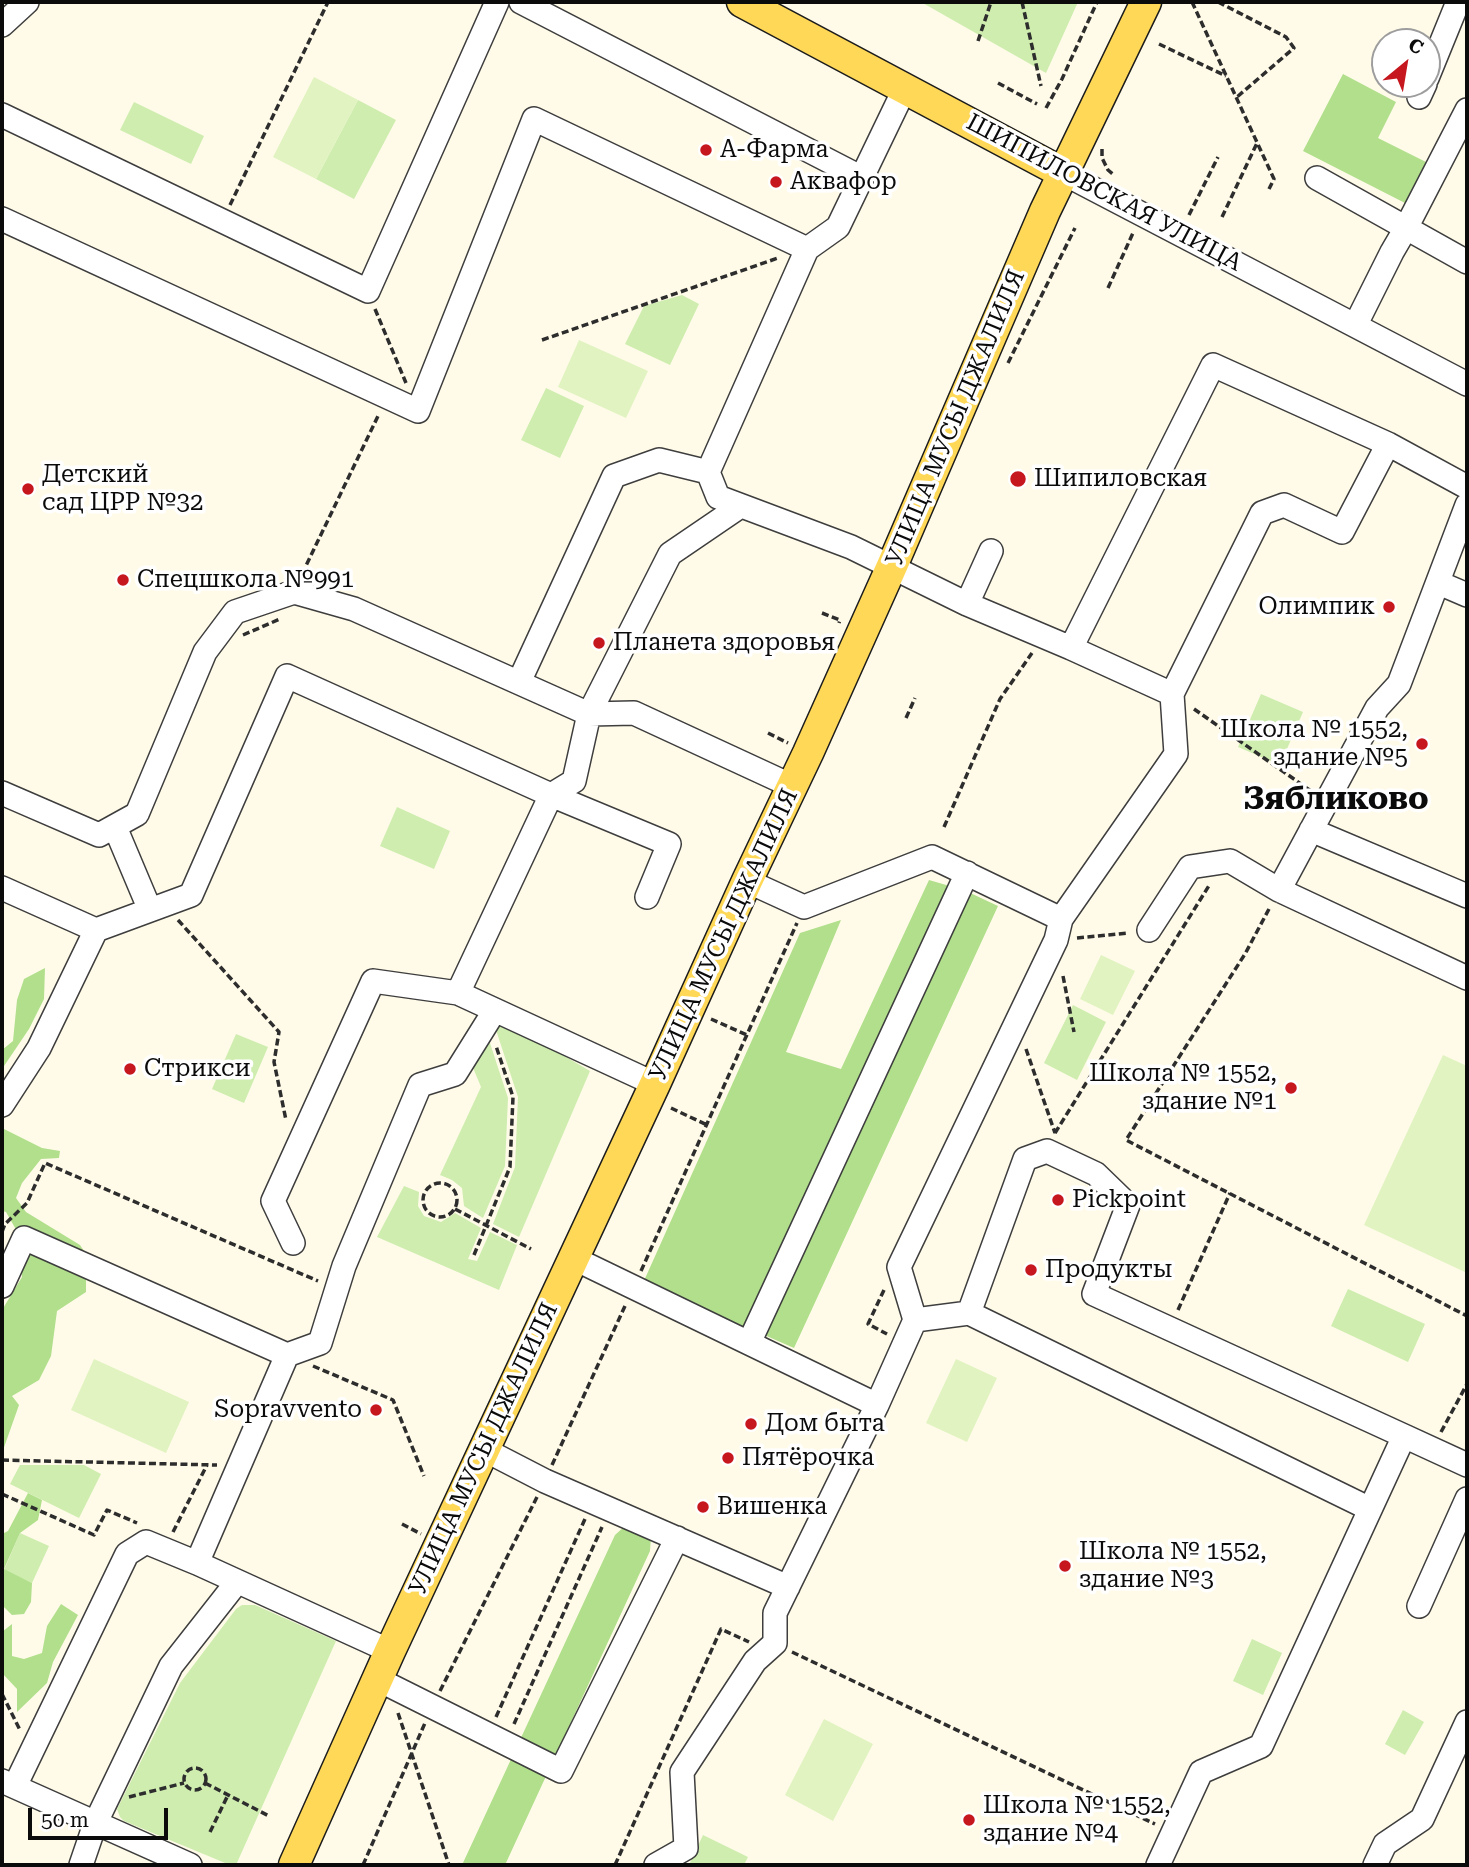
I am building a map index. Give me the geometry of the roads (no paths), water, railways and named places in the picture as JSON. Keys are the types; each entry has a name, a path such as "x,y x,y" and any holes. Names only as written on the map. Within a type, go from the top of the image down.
{"main road":[{"name":"ШИПИЛОВСКАЯ УЛИЦА","path":"742,2 1063,173"},
{"name":"УЛИЦА МУСЫ ДЖАЛИЛЯ","path":"294,1865 382,1681 390,1651 655,1084 892,566 1063,173 1146,2"}],"street":[{"path":"2,25 27,2"},
{"path":"2,115 368,291 497,2"},
{"path":"521,2 862,178"},
{"path":"1441,44 1458,2"},
{"path":"905,88 838,227 807,248 708,472 718,497 851,547 967,604 1172,694"},
{"path":"1356,324 1467,110"},
{"path":"2,219 418,411 534,119 807,248"},
{"name":"ШИПИЛОВСКАЯ УЛИЦА","path":"1063,173 1467,384"},
{"path":"1317,178 1467,262"},
{"path":"1071,648 1213,365 1388,444 1467,487"},
{"path":"656,1865 686,1848 682,1772 755,1661 775,1613 877,1405 915,1320 899,1267 1059,930 1176,754 1172,694 1262,513 1284,505 1342,532 1388,444"},
{"path":"519,682 614,476 659,460 708,472"},
{"path":"1279,890 1377,708 1399,684 1467,505"},
{"path":"458,993 551,795 574,780 589,713 670,554 739,507"},
{"path":"967,604 991,551"},
{"path":"1439,583 1467,595"},
{"path":"2,793 99,835 137,814 205,652 235,612 294,592 354,610 589,713 634,713 792,786"},
{"path":"2,888 96,930 191,895 287,676 551,795 669,844 647,897"},
{"path":"115,827 157,908"},
{"path":"1311,830 1467,896"},
{"path":"747,881 804,907 932,857 967,873 1059,930"},
{"path":"1149,930 1190,867 1230,861 1279,890 1467,978"},
{"path":"749,1343 967,873"},
{"path":"2,1105 38,1048 96,930"},
{"path":"293,1243 273,1201 373,981 458,993 491,1016 655,1084"},
{"path":"2,1286 24,1238 292,1353 320,1343 344,1266 421,1085 455,1074 491,1016"},
{"path":"969,1312 1025,1159 1047,1151 1096,1174 1128,1205 1094,1294 1467,1465"},
{"path":"573,1258 877,1405"},
{"path":"915,1320 969,1312 1370,1508"},
{"path":"197,1563 292,1353"},
{"path":"1158,1865 1201,1772 1261,1746 1404,1436"},
{"path":"485,1450 545,1481 788,1587"},
{"path":"1419,1606 1467,1499"},
{"path":"382,1681 561,1770 677,1538"},
{"path":"190,1865 8,1784 32,1751 127,1555 146,1542 390,1651"},
{"path":"81,1865 95,1824 171,1666 237,1582"},
{"path":"1375,1865 1385,1844 1422,1819 1467,1722"}],"place":[{"name":"А-Фарма","path":"706,150"},
{"name":"Аквафор","path":"776,182"},
{"name":"Шипиловская","path":"1018,479"},
{"name":"Детский сад ЦРР №32","path":"28,489"},
{"name":"Спецшкола №991","path":"123,580"},
{"name":"Олимпик","path":"1389,607"},
{"name":"Планета здоровья","path":"599,643"},
{"name":"Школа № 1552, здание №5","path":"1422,744"},
{"name":"Стрикси","path":"130,1069"},
{"name":"Школа № 1552, здание №1","path":"1291,1088"},
{"name":"Pickpoint","path":"1058,1200"},
{"name":"Продукты","path":"1031,1270"},
{"name":"Sopravvento","path":"376,1410"},
{"name":"Дом быта","path":"751,1424"},
{"name":"Пятёрочка","path":"728,1458"},
{"name":"Вишенка","path":"703,1507"},
{"name":"Школа № 1552, здание №3","path":"1065,1566"},
{"name":"Школа № 1552, здание №4","path":"969,1820"}],"district":[{"name":"Зябликово","path":"1336,800"}]}
